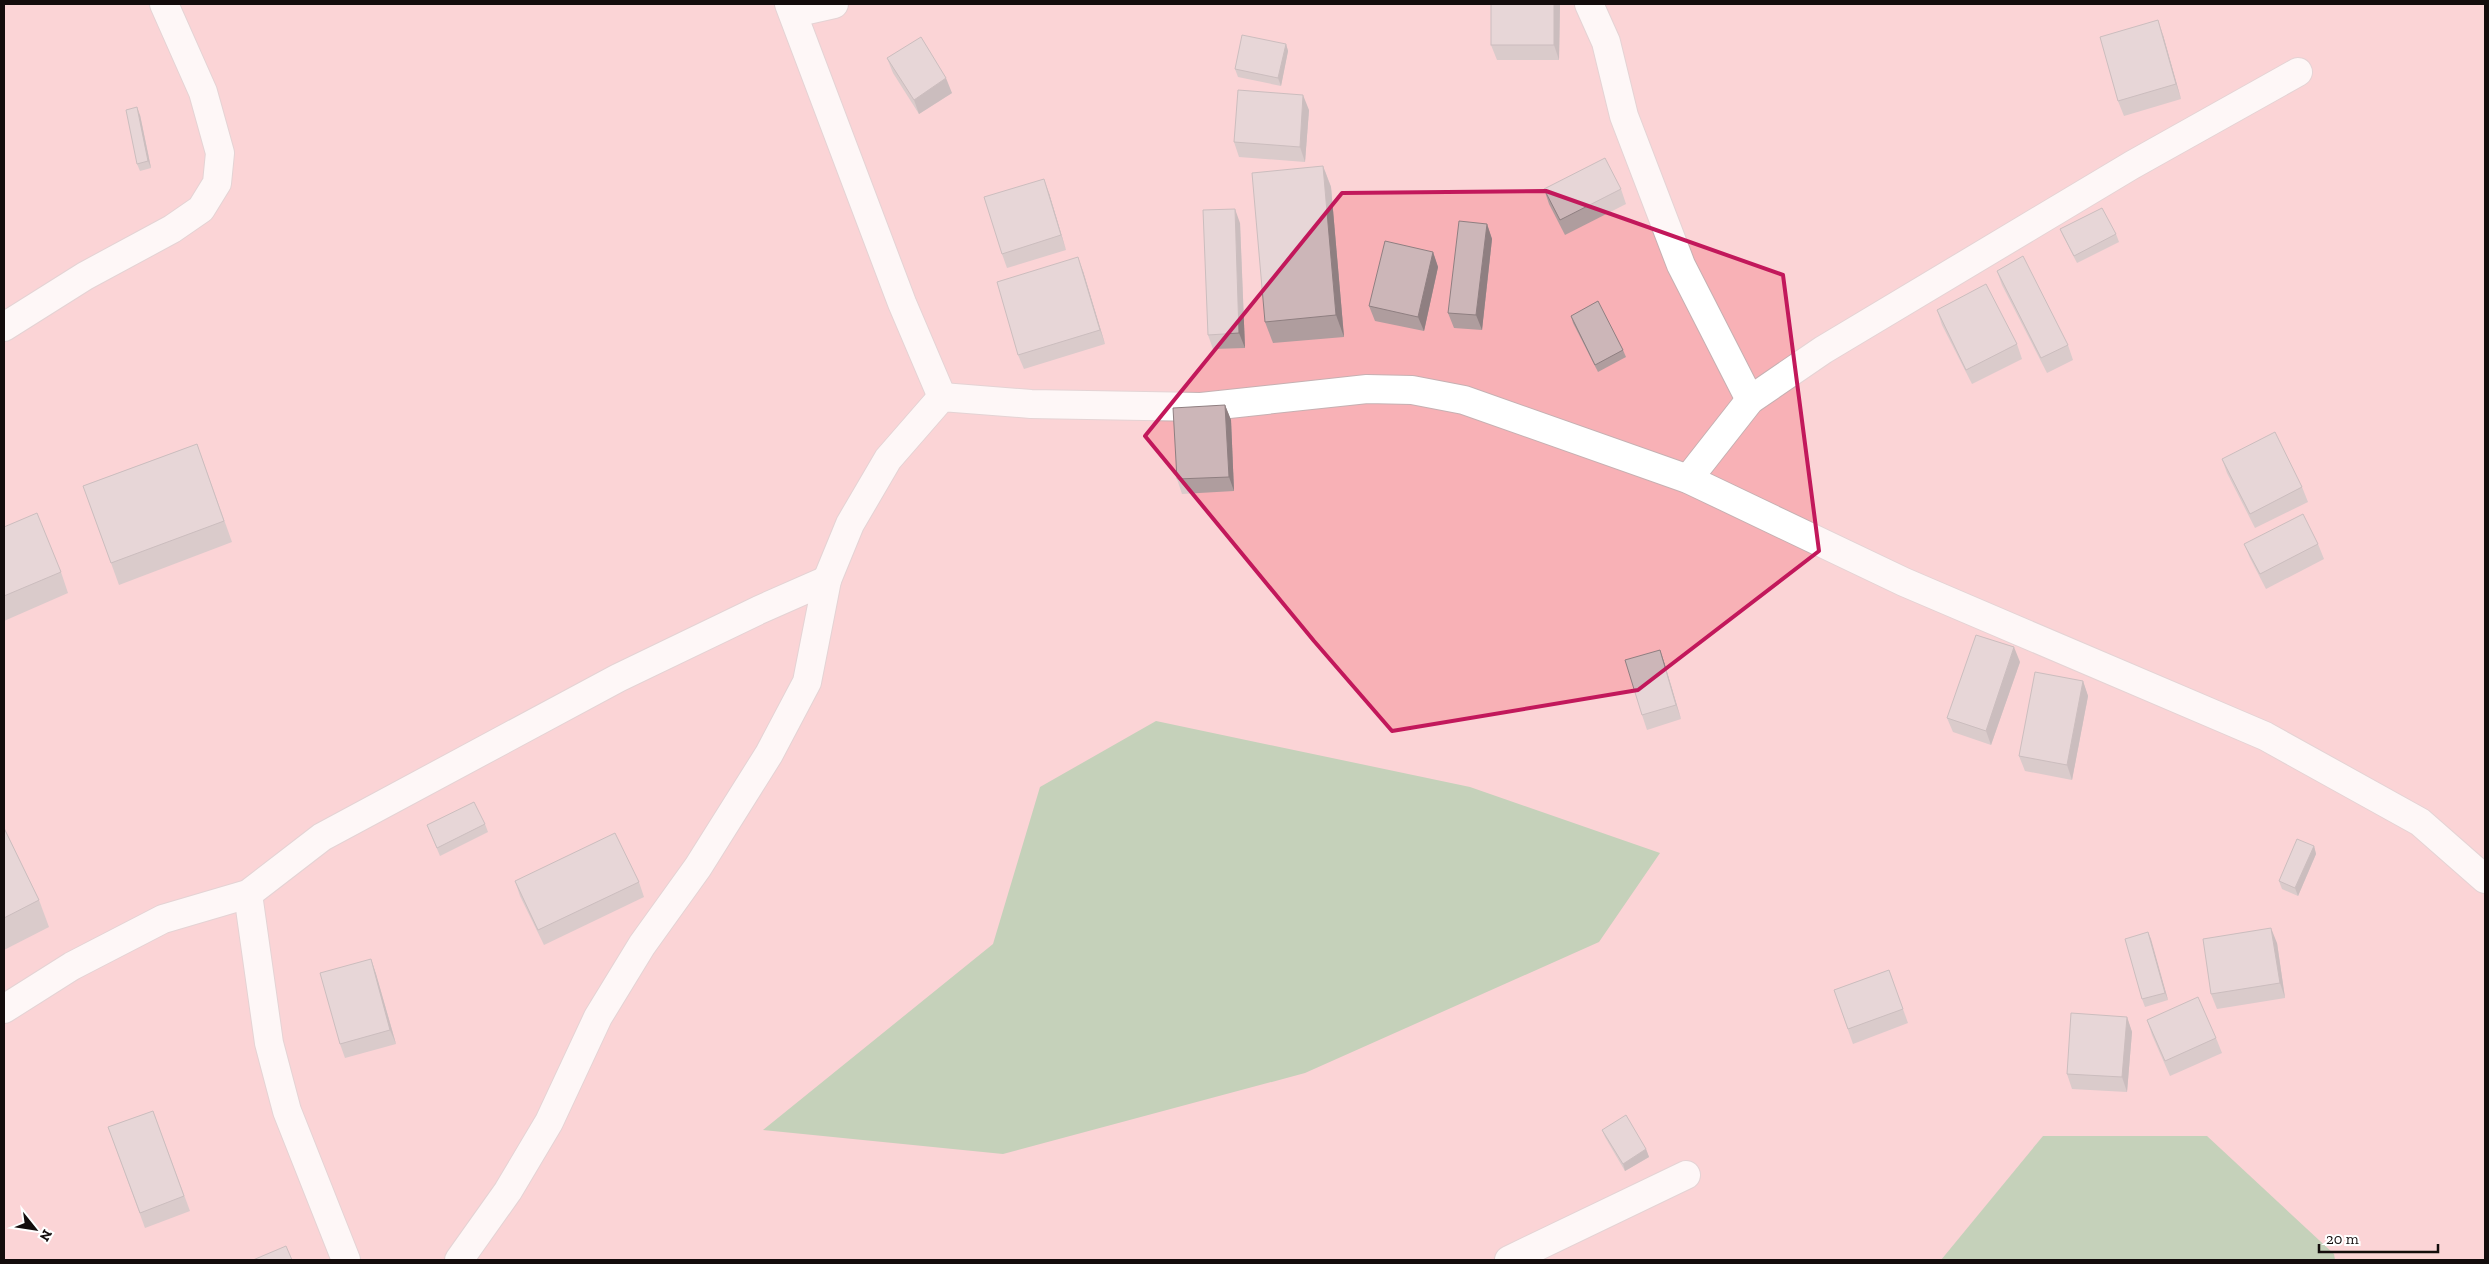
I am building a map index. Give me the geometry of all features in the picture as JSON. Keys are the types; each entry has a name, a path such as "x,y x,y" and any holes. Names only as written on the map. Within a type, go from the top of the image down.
{"street":[{"path":"4,327 85,276 172,229 201,209 216,183 220,153 203,92 164,4"},
{"path":"834,4 792,8 902,303 942,397"},
{"path":"1589,4 1606,42 1624,116 1680,265 1750,400"},
{"path":"1688,479 1750,400 1823,350 2132,165 2298,72"},
{"path":"942,397 1031,404 1201,407 1367,389 1412,390 1464,400 1688,479 1904,582 2265,736 2420,822 2485,879"},
{"path":"459,1260 508,1192 550,1122 598,1017 642,945 698,867 769,754 807,682 827,580 850,524 888,459 942,397"},
{"path":"4,1009 72,966 163,919 248,894 322,837 618,678 759,610 827,580"},
{"path":"248,894 269,1043 287,1111 346,1260"},
{"path":"1509,1260 1686,1175"}],"highlighted area":[{"path":"1546,191 1783,275 1819,551 1638,690 1392,731 1314,641 1145,436 1342,193"}],"shaded area":[{"path":"4,4 2485,4 2485,1260 4,1260"},
{"path":"1156,721 1470,787 1660,853 1599,942 1305,1073 1003,1154 763,1130 993,944 1040,787"},
{"path":"2043,1136 2207,1136 2334,1254 2335,1260 1941,1260"}],"building":[{"path":"1491,4 1554,4 1554,45 1491,45"},
{"path":"2158,20 2176,84 2118,101 2100,37"},
{"path":"1242,35 1286,44 1278,78 1235,69"},
{"path":"921,37 946,78 914,100 887,58"},
{"path":"1238,90 1303,95 1300,147 1234,142"},
{"path":"137,107 148,161 137,164 126,110"},
{"path":"1605,158 1621,189 1560,220 1544,189"},
{"path":"1323,166 1336,315 1265,322 1252,173"},
{"path":"1044,179 1061,235 1002,254 984,197"},
{"path":"2102,208 2116,234 2074,256 2060,229"},
{"path":"1235,209 1239,333 1208,335 1203,210"},
{"path":"1459,221 1487,224 1476,315 1448,313"},
{"path":"1385,241 1433,252 1418,317 1369,306"},
{"path":"2023,256 2068,345 2041,358 1997,271"},
{"path":"1078,257 1100,330 1018,355 997,282"},
{"path":"1986,284 2017,344 1966,370 1937,310"},
{"path":"1598,301 1623,350 1595,365 1571,316"},
{"path":"1225,405 1229,477 1177,479 1173,408"},
{"path":"2275,432 2302,487 2250,514 2222,459"},
{"path":"197,444 224,521 111,563 83,486"},
{"path":"37,513 61,572 4,596 4,527"},
{"path":"2303,514 2318,544 2260,574 2244,544"},
{"path":"1976,635 2014,647 1986,731 1947,718"},
{"path":"1660,650 1676,705 1642,715 1625,660"},
{"path":"2035,672 2083,681 2067,765 2019,756"},
{"path":"474,802 485,824 437,848 427,825"},
{"path":"4,828 39,900 4,918"},
{"path":"615,833 639,882 538,930 515,881"},
{"path":"2297,839 2314,846 2295,888 2279,881"},
{"path":"2271,928 2280,983 2211,994 2203,939"},
{"path":"2148,932 2165,993 2142,999 2125,939"},
{"path":"371,959 390,1030 340,1044 320,973"},
{"path":"1889,970 1903,1009 1848,1029 1834,990"},
{"path":"2198,997 2216,1038 2165,1061 2147,1020"},
{"path":"2071,1013 2127,1017 2122,1077 2067,1074"},
{"path":"153,1111 184,1196 140,1213 108,1127"},
{"path":"1626,1115 1646,1149 1623,1164 1602,1130"},
{"path":"286,1246 292,1260 253,1260"}]}
